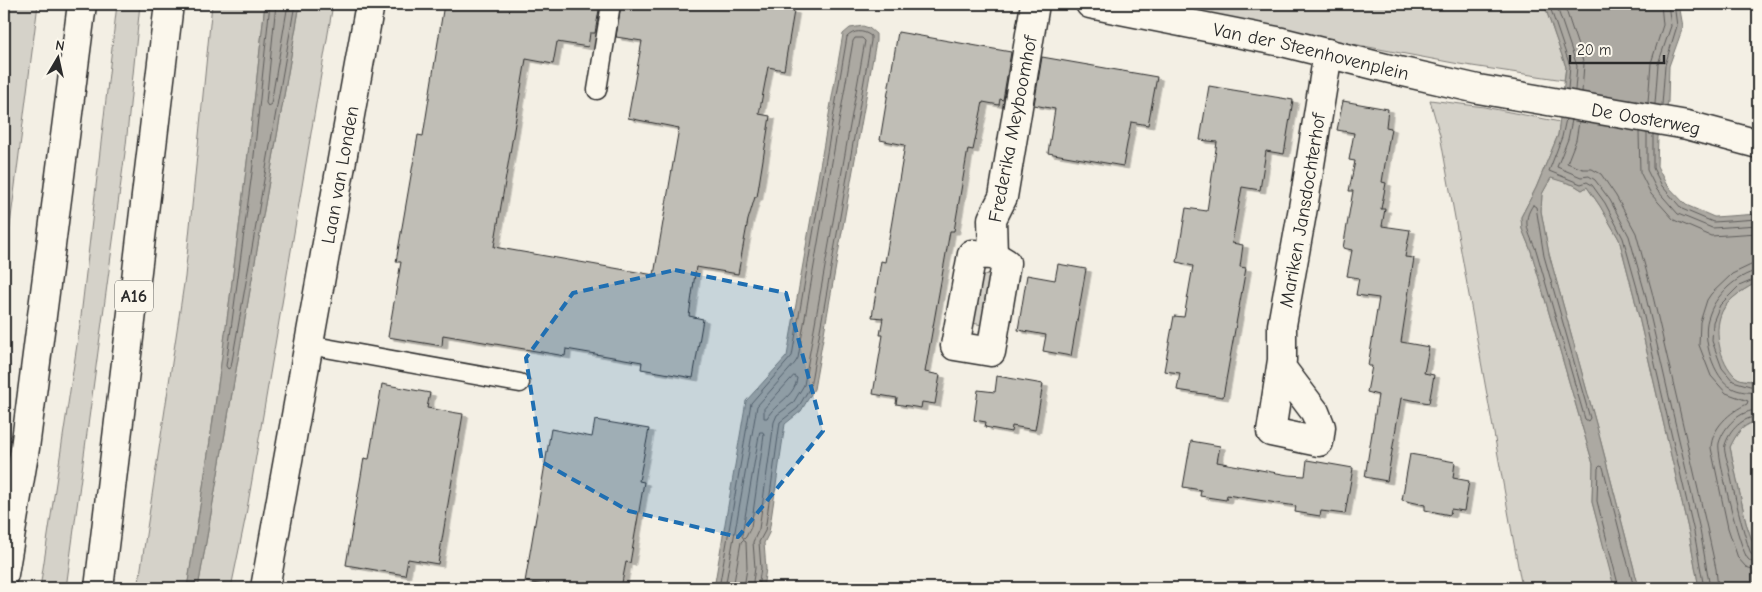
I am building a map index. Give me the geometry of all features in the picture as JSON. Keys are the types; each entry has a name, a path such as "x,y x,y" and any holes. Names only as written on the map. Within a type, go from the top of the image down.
{"main road":[{"path":"4,574 25,448 82,4"},
{"name":"A16","path":"99,588 169,4"},
{"name":"Laan van Londen","path":"265,588 370,4"},
{"name":"Frederika Meyboomhof","path":"992,255 992,218 1003,197 1035,4"},
{"name":"Van der Steenhovenplein","path":"1090,4 1282,42 1417,76 1531,99"},
{"name":"Mariken Jansdochterhof","path":"1281,367 1282,325 1328,53"},
{"name":"De Oosterweg","path":"1531,99 1688,125 1758,144"}],"lane":[{"path":"597,90 611,4"},
{"path":"308,346 520,383"}],"highlighted area":[{"path":"675,270 786,293 823,431 738,537 629,511 542,462 526,358 573,293"}],"shaded area":[{"path":"4,4 38,4 4,273"},
{"path":"117,4 140,4 126,145 66,588 40,588 80,325"},
{"path":"212,4 265,4 240,223 210,442 187,588 138,588 185,277"},
{"path":"300,4 333,4 246,515 231,588 198,588"},
{"path":"1140,4 1467,4 1469,7 1469,4 1544,4 1566,67 1564,80 1459,64"},
{"path":"1430,100 1484,107 1560,122 1558,135 1536,188 1521,217 1522,229 1531,251 1593,464 1592,502 1615,588 1522,588 1440,135"},
{"path":"1551,177 1574,185 1582,190 1587,187 1619,239 1689,533 1699,588 1639,588 1549,254 1541,211 1542,194"},
{"path":"992,272 988,326 967,322 974,280"},
{"path":"1758,282 1758,381 1746,381 1736,377 1725,363 1718,344 1718,325 1720,316 1727,304 1739,293"},
{"path":"1754,422 1758,422 1758,558 1746,523 1730,447 1739,432"}],"water":[{"path":"265,4 300,4 198,588 187,588 230,296"},
{"path":"1544,4 1679,4 1683,27 1669,66 1668,102 1658,137 1657,166 1666,184 1686,205 1714,217 1758,214 1758,282 1727,304 1720,316 1718,334 1722,354 1730,371 1736,377 1746,381 1758,381 1758,422 1744,427 1730,447 1746,523 1758,558 1758,588 1699,588 1689,533 1619,239 1587,187 1582,190 1574,185 1551,178 1542,194 1541,211 1549,254 1639,588 1614,587 1592,502 1593,464 1531,251 1522,229 1521,217 1536,188 1558,135 1566,67"},
{"path":"863,26 876,34 876,41 814,389 801,411 785,424 769,533 764,543 766,569 763,588 714,588 746,401 787,356 843,34 850,28"}],"building":[{"path":"444,4 600,4 595,33 590,33 588,47 557,42 553,64 526,59 494,247 654,275 679,128 628,118 642,41 616,37 621,4 751,4 794,11 784,70 768,67 759,114 770,116 757,197 755,197 748,220 738,274 696,267 689,316 703,319 693,378 641,369 642,362 566,349 565,356 443,335 442,346 388,337 401,262 396,262 418,135 423,136"},
{"path":"898,32 1011,52 1003,100 1000,99 999,105 983,102 973,150 968,149 954,231 950,231 925,372 940,375 935,404 922,402 921,408 896,404 897,398 873,394 883,335 880,335 883,318 872,317 881,261 885,262 905,145 880,140"},
{"path":"1042,57 1157,77 1148,125 1131,122 1123,166 1048,153 1055,109 1034,105"},
{"path":"1209,86 1293,100 1284,154 1266,151 1260,190 1242,187 1232,243 1243,245 1240,267 1246,268 1223,397 1177,390 1180,373 1164,371 1174,316 1184,317 1193,266 1177,262 1186,208 1207,211 1217,142 1200,140"},
{"path":"1343,101 1388,109 1386,127 1391,128 1382,182 1386,183 1381,209 1385,209 1382,226 1410,230 1405,257 1414,258 1401,342 1429,347 1424,373 1434,375 1429,403 1401,398 1387,481 1365,477 1378,395 1367,392 1372,366 1368,366 1379,298 1356,295 1359,278 1347,276 1352,250 1343,248 1353,191 1349,191 1355,161 1349,160 1354,133 1337,130"},
{"path":"1058,264 1086,269 1071,356 1043,351 1046,335 1018,330 1027,275 1055,280"},
{"path":"997,376 1043,384 1035,430 1012,426 1011,432 985,427 986,422 974,420 978,390 995,392"},
{"path":"382,384 430,393 427,408 463,414 438,564 408,559 405,575 346,565 364,458 369,459"},
{"path":"595,420 649,429 639,481 644,482 630,563 626,562 621,588 565,588 525,582 551,429 592,437"},
{"path":"1191,441 1220,446 1217,462 1288,475 1305,476 1307,460 1353,468 1345,514 1321,511 1320,516 1295,512 1296,506 1227,495 1226,500 1200,496 1201,490 1183,487"},
{"path":"1410,454 1455,462 1453,478 1469,481 1464,511 1451,509 1450,515 1425,510 1425,505 1402,500"}]}
